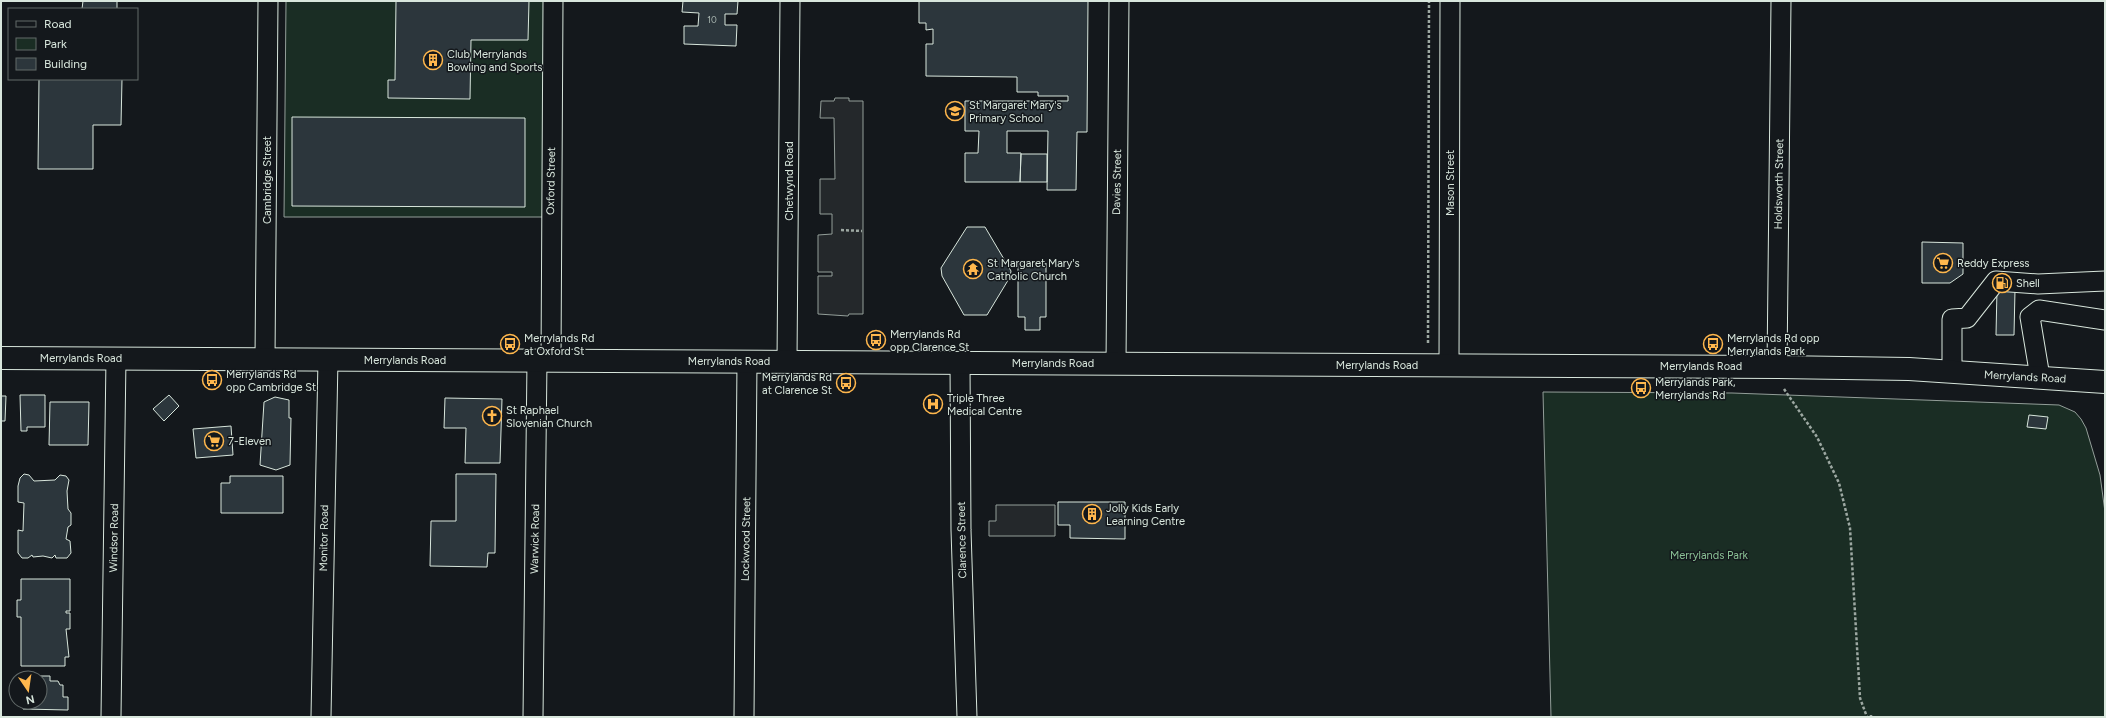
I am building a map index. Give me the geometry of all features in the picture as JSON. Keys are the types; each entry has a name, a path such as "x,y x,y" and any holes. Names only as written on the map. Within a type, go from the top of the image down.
{"main road":[{"name":"Merrylands Road","path":"1,358 265,358 1777,367 1909,369 2105,382"}],"street":[{"name":"Cambridge Street","path":"265,358 268,1"},
{"name":"Oxford Street","path":"544,360 553,1"},
{"name":"Chetwynd Road","path":"788,361 790,1"},
{"name":"Davies Street","path":"1116,364 1119,1"},
{"name":"Mason Street","path":"1449,365 1450,1"},
{"name":"Holdsworth Street","path":"1777,367 1781,1"},
{"path":"1952,372 1952,319 1967,318 1996,281 2038,284 2105,281"},
{"path":"2038,284 2039,310"},
{"path":"2040,377 2030,317 2039,310 2105,320"},
{"name":"Windsor Road","path":"111,717 116,358"},
{"name":"Monitor Road","path":"321,717 328,359"},
{"name":"Warwick Road","path":"533,717 544,360"},
{"name":"Lockwood Street","path":"744,717 747,361"},
{"name":"Clarence Street","path":"960,363 961,530 967,717"}],"path":[{"path":"1428,343 1429,1"},
{"path":"841,230 862,230"},
{"path":"1784,389 1817,437 1839,483 1843,498 1850,528 1860,698 1867,717"}],"green space":[{"path":"286,1 547,1 551,217 284,217"},
{"name":"Merrylands Park","path":"1543,392 1732,393 2059,405 2075,412 2086,428 2100,475 2105,512 2105,717 1551,717"}],"shaded area":[{"path":"835,98 849,98 849,101 863,101 863,314 849,314 848,316 818,314 818,276 832,276 832,272 818,272 818,235 832,234 832,214 820,214 820,179 835,179 834,118 820,118 821,101 834,101"},
{"path":"996,505 1055,505 1055,536 989,536 989,521 996,521"}],"building":[{"path":"83,1 117,1 117,8 82,8"},
{"name":"Club Merrylands Bowling and Sports","path":"396,1 529,1 528,40 471,40 470,99 388,98 388,80 395,80"},
{"path":"683,1 738,1 737,14 725,14 725,25 737,25 736,46 684,44 684,26 698,26 699,13 682,12"},
{"path":"919,1 1088,1 1087,132 1077,132 1076,190 1047,190 1048,131 1007,131 1007,153 1021,153 1020,182 965,182 965,153 978,153 979,131 965,131 965,101 1068,101 1068,96 1038,96 1038,92 1017,92 1017,77 926,76 926,44 933,44 933,29 926,30 926,23 919,23"},
{"path":"39,80 122,80 121,125 93,125 93,169 38,169"},
{"path":"292,117 525,118 525,207 292,206"},
{"path":"1021,154 1047,154 1047,182 1020,182"},
{"path":"967,227 985,227 1011,271 1010,277 987,315 964,315 942,276 941,268"},
{"path":"1922,242 1963,243 1963,274 1950,283 1922,283"},
{"path":"1018,263 1046,263 1046,317 1040,317 1040,330 1025,330 1025,317 1018,317"},
{"path":"1997,289 2015,290 2014,335 1996,335"},
{"path":"20,395 45,395 45,427 27,427 27,431 21,431"},
{"path":"169,395 179,406 164,421 153,409"},
{"path":"1,396 6,396 5,421 1,421"},
{"path":"275,397 289,400 289,418 291,418 290,465 276,470 260,465 264,402"},
{"path":"445,398 502,399 500,463 465,463 466,428 444,428"},
{"path":"50,402 89,402 88,445 49,445"},
{"path":"2029,415 2048,417 2046,429 2027,427"},
{"path":"231,426 233,455 196,458 193,429"},
{"path":"24,474 29,475 34,481 55,480 60,475 66,476 69,480 67,491 68,509 71,513 71,525 68,527 66,539 70,541 71,553 67,558 56,558 55,555 52,558 43,556 33,557 32,555 28,558 22,558 18,553 18,530 23,531 24,503 18,502 18,486 20,478"},
{"path":"456,474 496,474 495,553 488,553 487,567 430,566 431,521 456,521"},
{"path":"230,476 283,476 283,513 221,513 221,483 230,483"},
{"name":"Jolly Kids Early Learning Centre","path":"1058,502 1125,502 1125,539 1070,538 1070,525 1058,525"},
{"path":"21,579 70,579 70,611 66,611 66,613 70,613 70,629 66,629 69,657 65,657 65,666 21,666 21,617 17,617 17,600 21,600"},
{"path":"48,676 50,676 50,681 58,681 60,685 63,685 63,697 68,697 68,710 48,710"}],"place":[{"name":"Club Merrylands Bowling and Sports","path":"433,60"},
{"name":"St Margaret Mary's Primary School","path":"955,111"},
{"name":"Reddy Express","path":"1943,263"},
{"name":"St Margaret Mary's Catholic Church","path":"973,269"},
{"name":"Shell","path":"2002,283"},
{"name":"Merrylands Rd opp Clarence St","path":"876,340"},
{"name":"Merrylands Rd at Oxford St","path":"510,344"},
{"name":"Merrylands Rd opp Merrylands Park","path":"1713,344"},
{"name":"Merrylands Rd opp Cambridge St","path":"212,380"},
{"name":"Merrylands Rd at Clarence St","path":"846,383"},
{"name":"Merrylands Park, Merrylands Rd","path":"1641,388"},
{"name":"Triple Three Medical Centre","path":"933,404"},
{"name":"St Raphael Slovenian Church","path":"492,416"},
{"name":"7-Eleven","path":"214,441"},
{"name":"Jolly Kids Early Learning Centre","path":"1092,514"}]}
